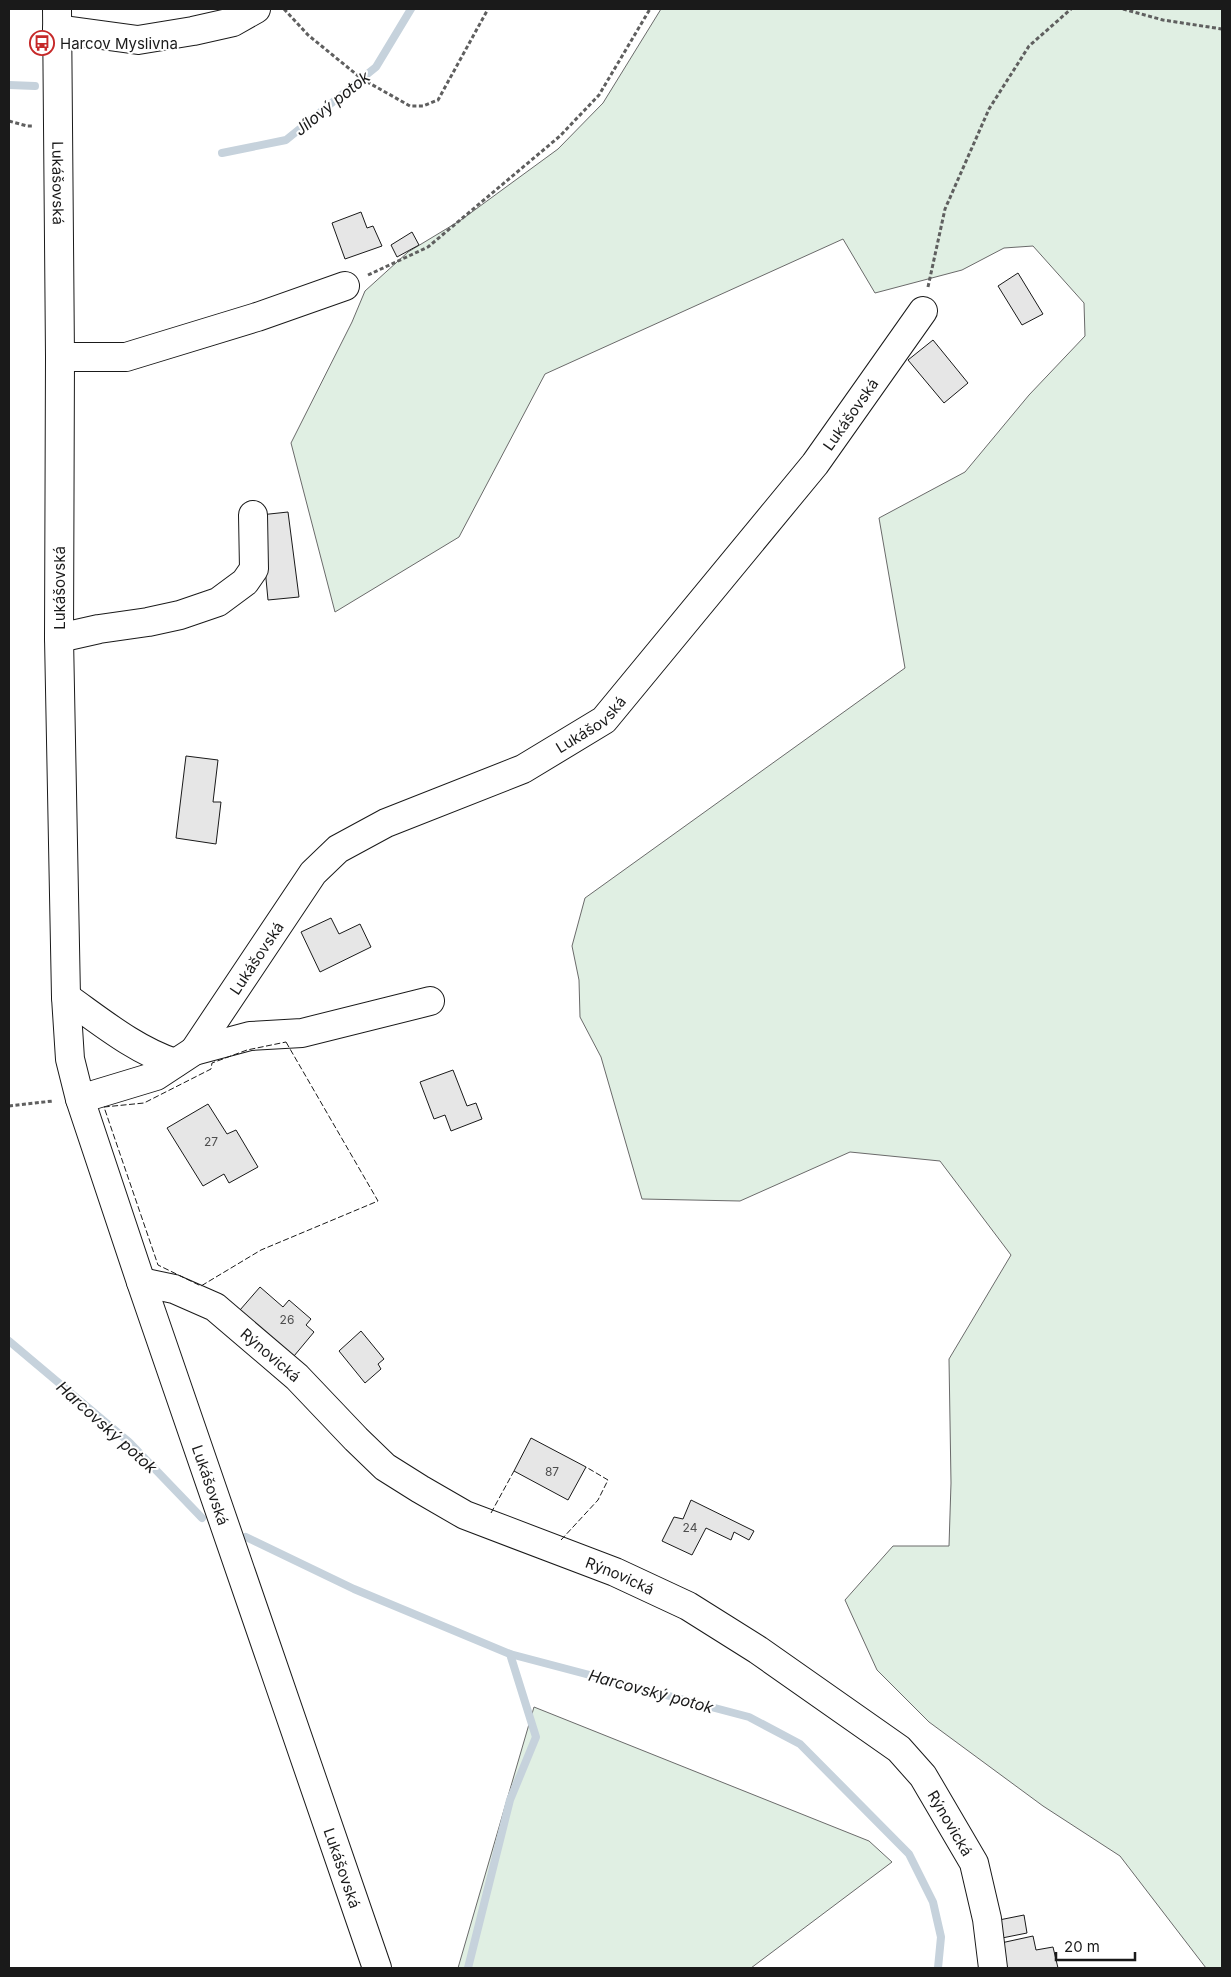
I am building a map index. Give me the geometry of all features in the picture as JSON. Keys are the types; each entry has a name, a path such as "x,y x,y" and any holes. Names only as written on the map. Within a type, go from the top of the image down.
{"street":[{"path":"57,19 138,40 193,31 232,22 256,9"},
{"name":"Lukášovská","path":"57,19 60,357 58,638 66,997 70,1059 80,1098 141,1282 377,1968"},
{"path":"60,357 126,357 257,317 345,286"},
{"name":"Lukášovská","path":"185,1057 313,873 338,849 386,823 523,770 604,720 815,464 923,311"},
{"name":"Lukášovská","path":"58,638 180,615 218,602 245,582 254,569 253,515"},
{"path":"66,997 138,1046 163,1059 185,1057 250,1036 302,1033 430,1001"},
{"path":"80,1098 156,1076 185,1057"},
{"name":"Rýnovická","path":"141,1282 174,1289 214,1307 297,1377 356,1439 386,1467 420,1489 466,1515 615,1572 688,1606 758,1650 899,1749 923,1776 974,1863 988,1919 993,1968"}],"path":[{"path":"284,9 308,35 362,79 410,106 423,106 438,100 488,9"},
{"path":"345,286 428,247 560,136 599,94 650,9"},
{"path":"923,311 945,209 989,109 1029,46 1071,9"},
{"path":"1123,9 1163,20 1222,29"},
{"path":"9,1106 80,1098"}],"green space":[{"path":"661,9 1222,9 1222,1968 1206,1968 1120,1856 1043,1806 929,1722 877,1670 845,1600 893,1546 949,1546 951,1483 949,1359 1011,1255 940,1161 850,1152 740,1201 642,1199 601,1057 580,1017 579,980 572,946 585,898 905,668 879,518 965,472 1029,395 1085,336 1084,303 1033,246 1004,248 962,270 875,293 843,239 545,374 459,537 335,612 291,443 352,322 365,291 408,252 461,220 558,149 603,103"},
{"path":"534,1707 869,1841 892,1862 751,1968 458,1968"}],"building":[{"path":"361,212 367,228 373,226 382,246 345,259 332,223"},
{"path":"412,232 419,245 397,257 391,245"},
{"path":"1018,273 1043,314 1022,325 998,286"},
{"path":"933,340 968,383 944,403 908,360"},
{"path":"288,512 299,597 268,600 260,515"},
{"path":"186,756 218,760 213,802 221,802 216,844 176,838"},
{"path":"331,918 339,934 360,924 371,947 320,972 301,932"},
{"path":"453,1070 467,1106 476,1103 482,1119 451,1131 445,1115 434,1119 420,1082"},
{"path":"208,1104 227,1134 236,1130 258,1167 229,1183 224,1174 203,1186 167,1128"},
{"path":"260,1287 283,1307 289,1300 311,1319 306,1325 314,1332 294,1356 240,1310"},
{"path":"361,1331 384,1359 378,1364 381,1369 365,1383 339,1351"},
{"path":"531,1438 586,1467 568,1500 514,1471"},
{"path":"691,1500 754,1531 749,1540 734,1532 731,1540 706,1528 692,1555 662,1541 674,1517 683,1519"},
{"path":"1024,1915 1027,1933 1002,1938 999,1920"},
{"path":"1033,1936 1036,1950 1053,1947 1058,1968 1006,1968 1001,1943"}],"waterway":[{"name":"Jílový potok","path":"222,153 286,140 376,67 411,9"},
{"name":"Jílový potok","path":"9,85 35,86"},
{"name":"Harcovský potok","path":"9,1341 129,1442 202,1518"},
{"name":"Harcovský potok","path":"246,1537 354,1589 510,1654 749,1717 800,1744 909,1854 933,1902 941,1937 938,1968"},
{"path":"468,1968 510,1800 536,1737 510,1654"}],"fence":[{"path":"286,1042 378,1201 261,1250 201,1286 158,1265 104,1107 144,1103 211,1069 212,1063 247,1050 286,1042"},
{"path":"561,1540 598,1500 608,1480 586,1467"},
{"path":"491,1513 514,1471"}],"place":[{"name":"Harcov Myslivna","path":"42,43"}]}
